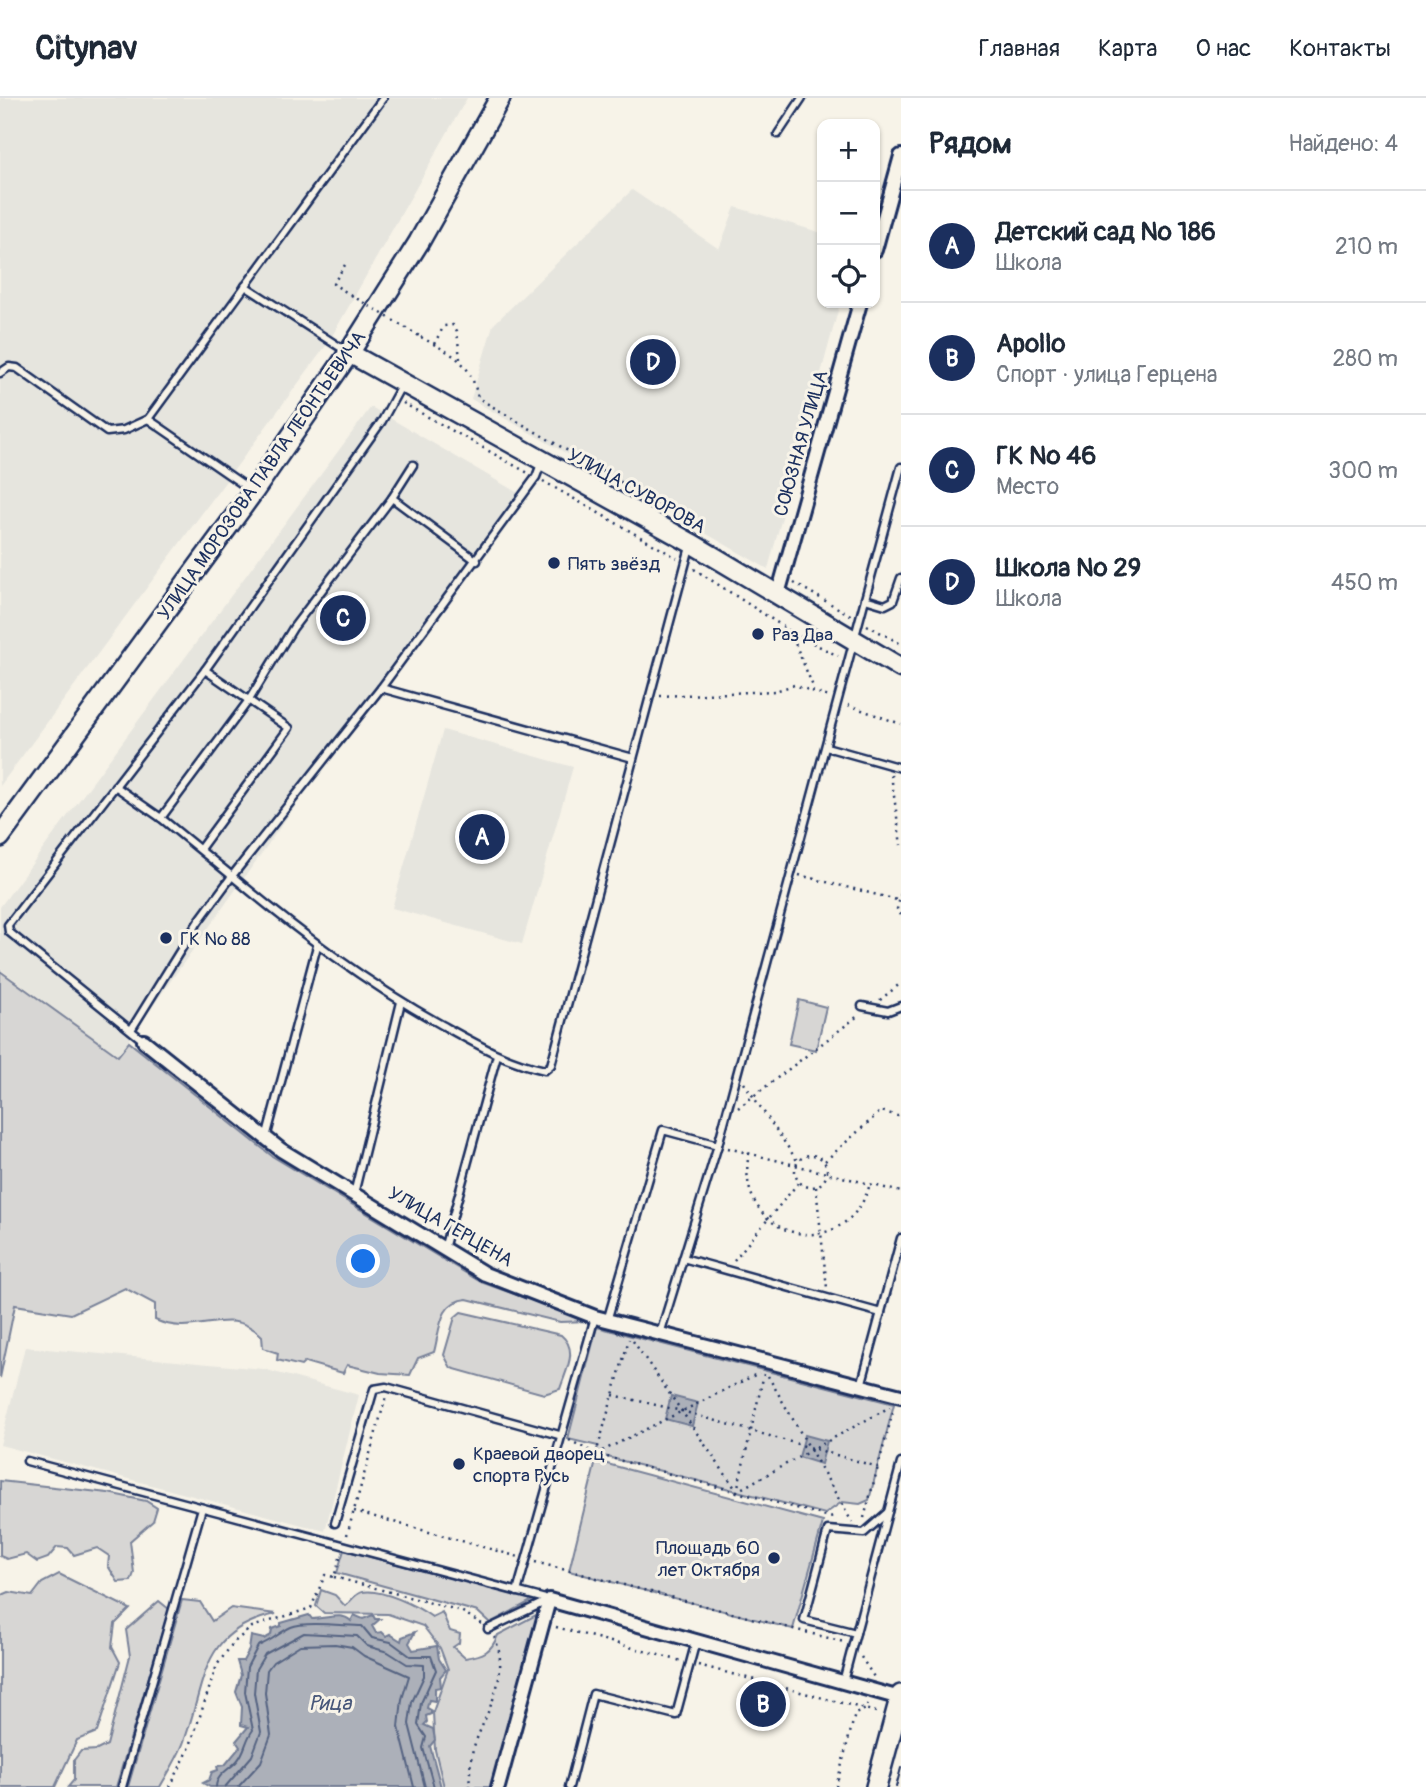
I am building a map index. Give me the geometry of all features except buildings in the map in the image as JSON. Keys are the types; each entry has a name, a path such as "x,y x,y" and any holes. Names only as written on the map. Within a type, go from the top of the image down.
{"main road":[{"name":"УЛИЦА МОРОЗОВА ПАВЛА ЛЕОНТЬЕВИЧА","path":"0,837 253,492 349,353 419,242 499,98"},
{"name":"УЛИЦА СУВОРОВА","path":"349,353 399,391 539,470 691,543 901,668"},
{"path":"876,1787 901,1697"}],"street":[{"path":"876,245 901,156"},
{"name":"СОЮЗНАЯ УЛИЦА","path":"778,594 859,308"},
{"name":"УЛИЦА ГЕРЦЕНА","path":"144,1041 266,1138 485,1275 601,1319 901,1396"},
{"path":"498,1787 549,1600 901,1697"}],"lane":[{"path":"0,373 9,367 17,368 107,432 124,430 148,419 383,98"},
{"path":"778,134 802,98"},
{"path":"244,286 349,353"},
{"path":"144,1041 8,927 205,670 399,391"},
{"path":"148,419 253,492"},
{"path":"161,818 249,701 293,628 392,498 413,465"},
{"path":"660,1334 718,1145 901,467"},
{"path":"131,1030 198,922 477,561 539,470"},
{"path":"392,498 477,561"},
{"path":"115,786 161,818 317,946 401,1002 497,1055 545,1070 551,1065 691,543"},
{"path":"865,599 885,605 893,601 901,578"},
{"path":"200,849 289,728 205,670"},
{"path":"381,688 633,758"},
{"path":"826,747 901,768"},
{"path":"266,1138 317,946"},
{"path":"354,1194 401,1002"},
{"path":"866,1007 888,1012 901,1006"},
{"path":"444,1250 497,1055"},
{"path":"517,1592 559,1435 601,1319 663,1130 718,1145"},
{"path":"861,1386 901,1238"},
{"path":"683,1258 881,1313"},
{"path":"335,1523 374,1390 386,1387 559,1435"},
{"path":"27,1461 549,1600"},
{"path":"844,1682 901,1462"},
{"path":"122,1787 202,1508"},
{"path":"856,1633 804,1620 828,1530 864,1533 888,1511"},
{"path":"488,1629 549,1600"},
{"path":"569,1787 593,1694 676,1715 696,1641"}],"path":[{"path":"345,265 333,284 460,359 474,378 478,398 688,522"},
{"path":"434,344 444,326 453,325 457,331 460,359"},
{"path":"399,391 539,470 790,631 849,660"},
{"path":"790,631 815,691"},
{"path":"649,696 775,691 794,685 901,724"},
{"path":"890,765 901,845"},
{"path":"792,874 899,901"},
{"path":"901,894 901,915"},
{"path":"725,1119 866,1007 901,983"},
{"path":"737,1073 797,1163"},
{"path":"825,1161 881,1111 901,1117"},
{"path":"718,1145 797,1163 901,1192"},
{"path":"749,1153 746,1180 750,1193 768,1219 799,1234 821,1233 850,1219 859,1209 870,1184"},
{"path":"807,1154 815,1154 825,1161 828,1173 824,1182 816,1187 799,1182 795,1174 797,1163 807,1154"},
{"path":"726,1270 799,1182"},
{"path":"816,1187 829,1298"},
{"path":"596,1454 630,1336 737,1491"},
{"path":"596,1454 765,1370"},
{"path":"559,1435 596,1454 854,1524 765,1370"},
{"path":"737,1491 765,1370"},
{"path":"334,1577 388,1389"},
{"path":"613,1395 682,1411 878,1467"},
{"path":"737,1491 894,1404 862,1526"},
{"path":"354,1511 853,1645 874,1677"},
{"path":"170,1787 189,1749 217,1665 233,1643 252,1627 304,1613 311,1608 325,1575 461,1611 479,1620 488,1629 500,1650 501,1672 497,1692 472,1752 469,1787"},
{"path":"542,1624 880,1713"},
{"path":"836,1787 855,1714 866,1709 869,1699"}],"shaded area":[{"path":"0,98 467,98 328,343 0,786"},
{"path":"632,190 719,249 735,207 817,232 817,308 839,308 768,569 471,399 493,325"},
{"path":"371,407 518,493 118,1055 0,969 0,907"},
{"path":"443,730 573,767 522,944 392,908"},
{"path":"0,971 118,1056 129,1042 272,1156 454,1266 481,1282 589,1321 560,1322 467,1299 451,1305 446,1311 434,1352 418,1358 410,1375 380,1373 347,1365 343,1373 305,1362 301,1366 277,1360 278,1353 263,1348 262,1336 237,1322 185,1326 155,1320 155,1304 125,1288 71,1314 15,1305 0,1378"},
{"path":"799,1000 826,1007 816,1050 789,1044"},
{"path":"461,1312 561,1335 570,1354 560,1389 544,1394 451,1368 444,1355 455,1317"},
{"path":"597,1327 894,1404 869,1500 860,1504 842,1502 825,1514 596,1454 598,1446 568,1439"},
{"path":"25,1347 263,1369 359,1395 325,1531 0,1445"},
{"path":"596,1461 823,1522 793,1629 569,1571"},
{"path":"0,1481 108,1493 146,1501 157,1508 153,1521 130,1541 134,1573 131,1581 118,1582 108,1566 109,1556 97,1548 74,1555 68,1548 57,1547 48,1558 37,1562 26,1554 7,1559 0,1556"},
{"path":"344,1550 533,1600 490,1623 478,1612 337,1573"},
{"path":"59,1574 130,1609 115,1624 112,1647 120,1662 97,1732 77,1740 55,1787 0,1787 0,1596 9,1592 32,1596 42,1583"},
{"path":"321,1590 335,1595 345,1606 359,1593 370,1591 398,1599 432,1617 442,1612 450,1631 460,1634 459,1643 453,1647 465,1658 486,1652 498,1635 540,1613 491,1787 444,1787 435,1750 433,1712 448,1669 440,1648 423,1626 388,1614 324,1613 316,1606"},
{"path":"182,1600 200,1602 212,1621 231,1608 276,1614 251,1622 232,1633 219,1646 202,1680 183,1744 160,1787 128,1787"},
{"path":"159,1601 169,1609 116,1787 68,1787 74,1780 74,1760 81,1751 97,1750 107,1745 130,1656 126,1630"}],"water":[{"path":"671,1396 698,1403 692,1426 665,1419"},
{"path":"805,1435 827,1441 821,1464 799,1457"},
{"name":"Рица","path":"309,1615 312,1619 339,1616 351,1621 354,1615 363,1619 373,1615 375,1619 380,1619 372,1626 376,1633 382,1632 386,1636 390,1634 401,1641 402,1637 415,1632 409,1643 413,1650 437,1646 439,1659 446,1670 440,1677 441,1687 435,1688 435,1701 429,1700 427,1708 431,1710 431,1714 426,1716 427,1722 424,1725 433,1729 435,1740 430,1746 441,1787 210,1787 203,1783 209,1780 212,1772 218,1770 217,1766 225,1765 240,1747 236,1741 248,1727 241,1725 242,1707 236,1692 241,1675 237,1661 243,1661 249,1650 251,1636 264,1639 271,1635 272,1629 281,1626 281,1623"}],"tram line":[{"path":"896,1787 901,1768"}],"place":[{"name":"Школа № 29","path":"653,362"},
{"name":"Пять звёзд","path":"554,563"},
{"name":"ГК № 46","path":"343,618"},
{"name":"Раз Два","path":"758,634"},
{"name":"Детский сад № 186","path":"482,837"},
{"name":"ГК № 88","path":"166,938"},
{"name":"Краевой дворец спорта Русь","path":"459,1464"},
{"name":"Площадь 60 лет Октября","path":"774,1558"},
{"name":"Apollo","path":"763,1704"}]}
